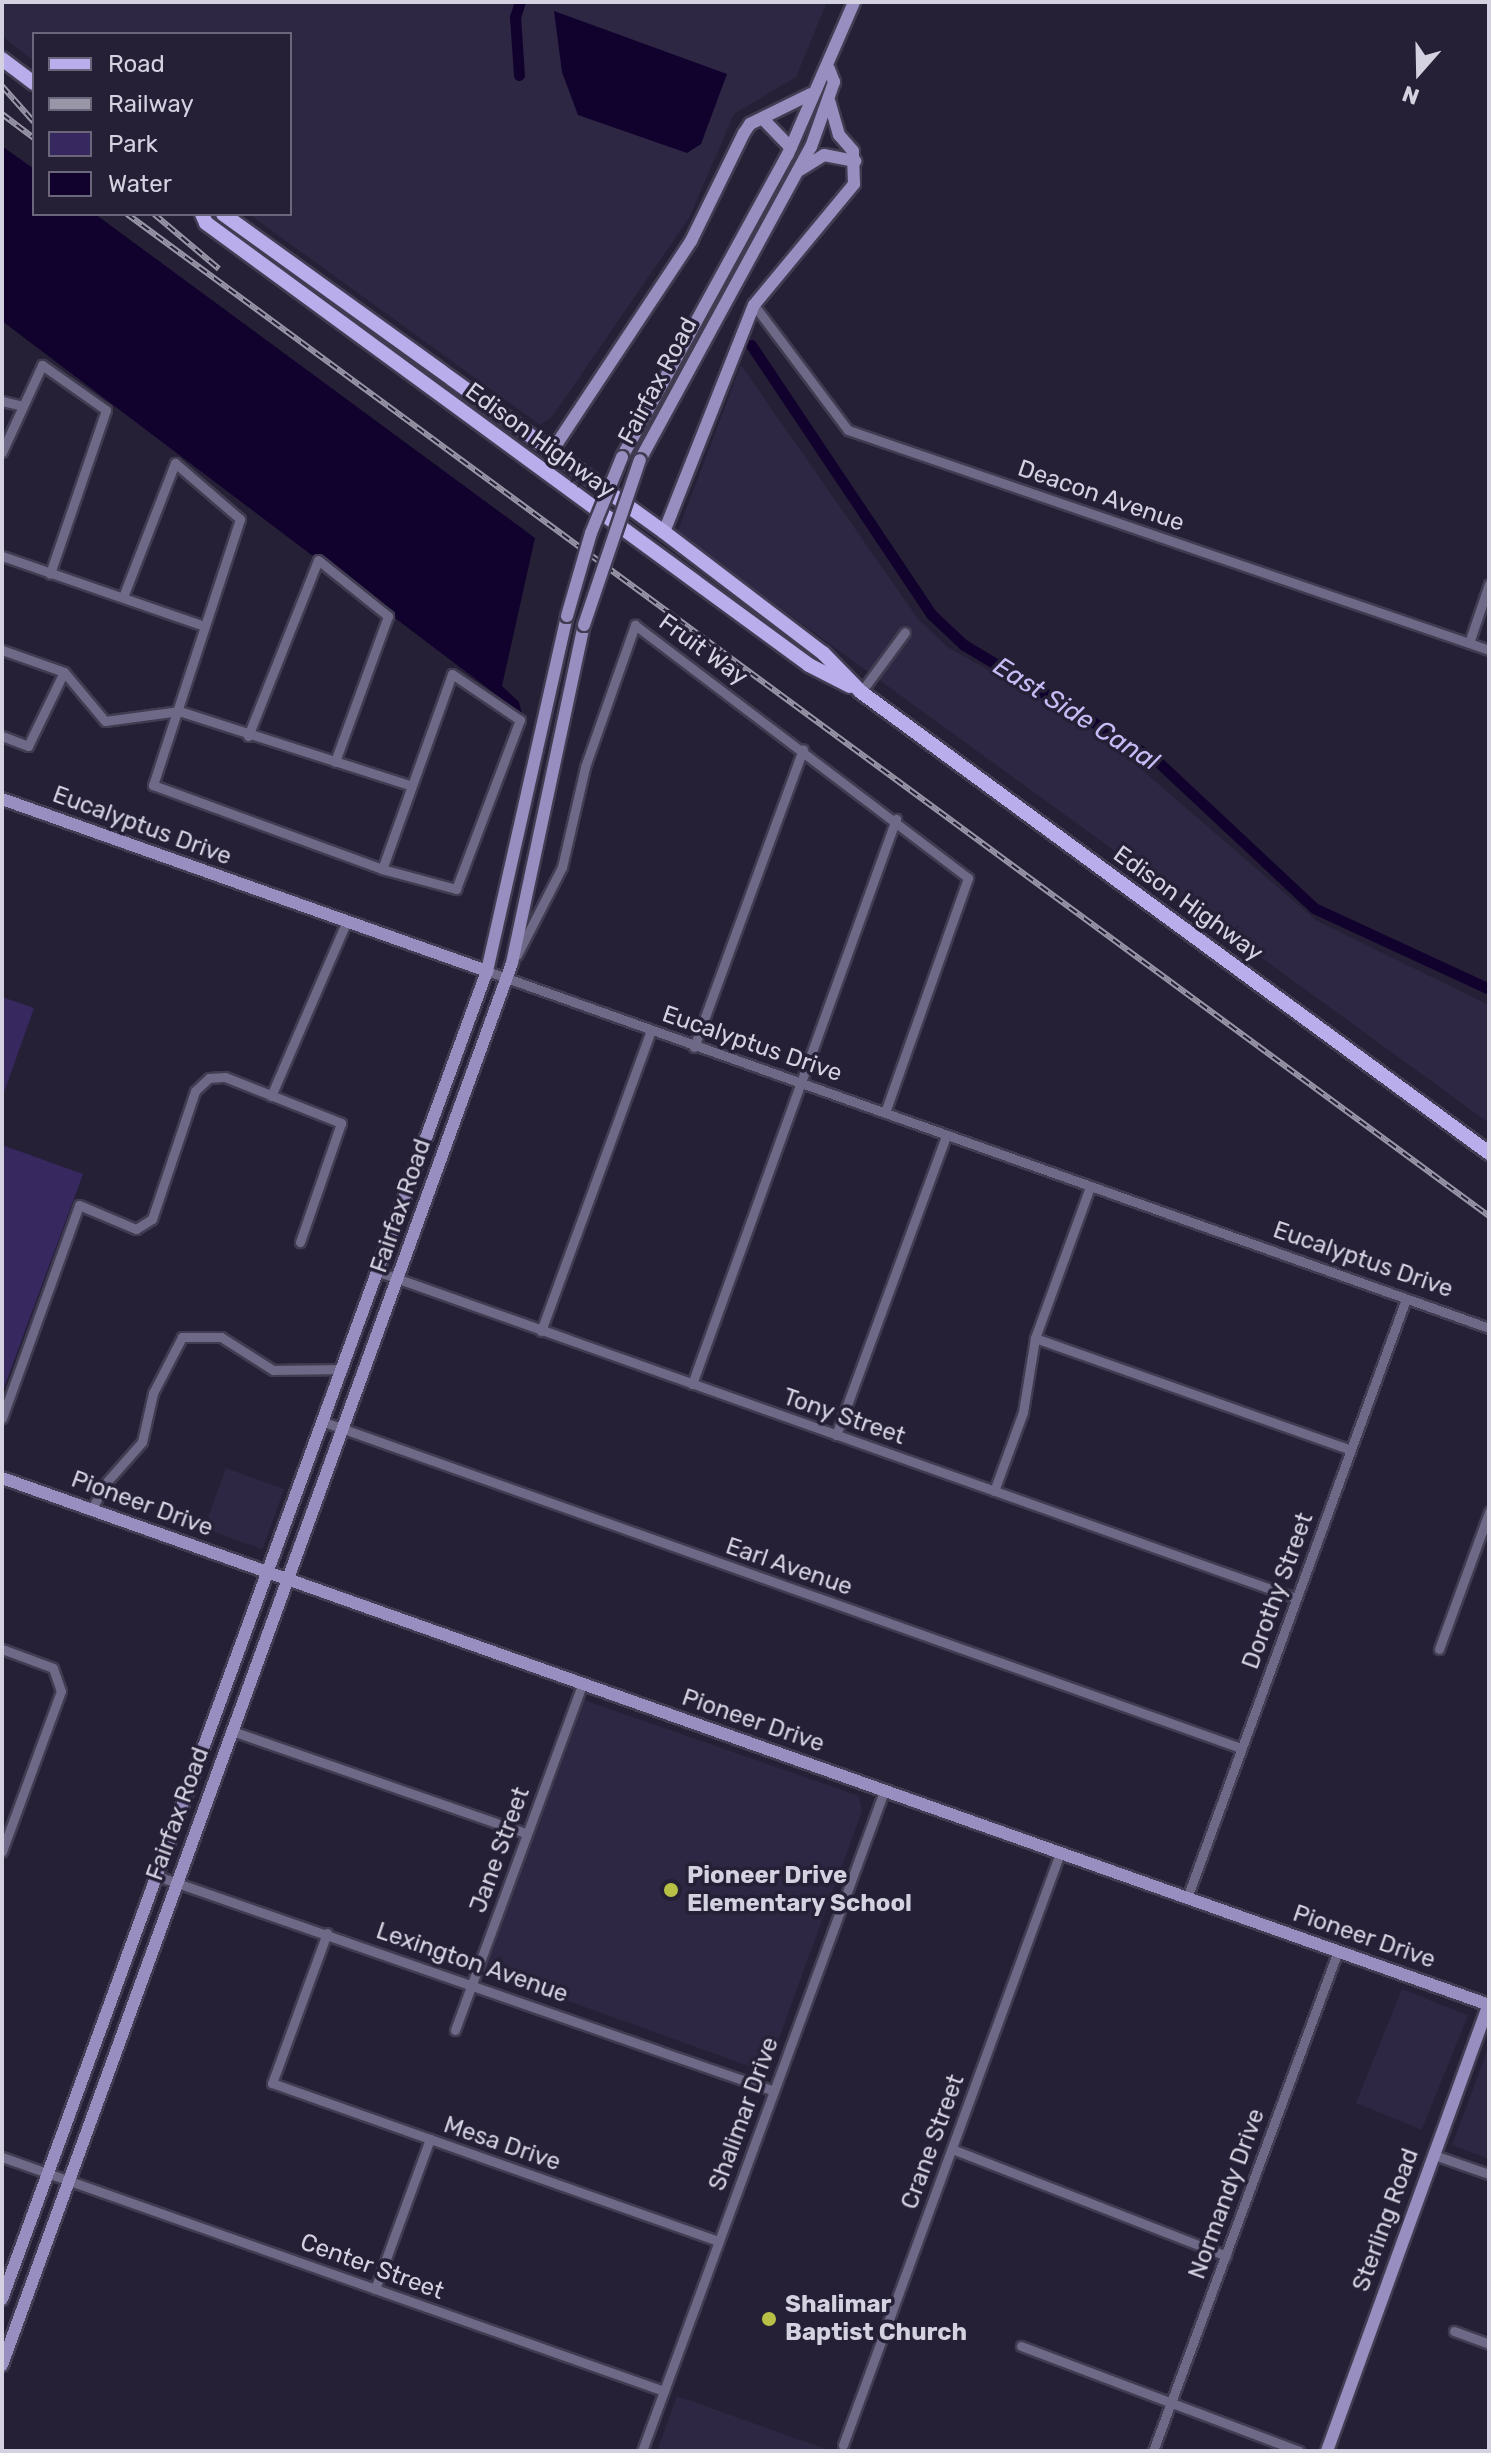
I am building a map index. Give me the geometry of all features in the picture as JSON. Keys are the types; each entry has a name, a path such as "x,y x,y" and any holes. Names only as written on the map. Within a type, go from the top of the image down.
{"main road":[{"name":"Fairfax Road","path":"2,2299 487,971 567,616 591,533 622,457 791,148 817,77 829,69 854,2"},
{"path":"2,59 32,82"},
{"name":"Fairfax Road","path":"2,2365 176,1883 345,1431 512,963 584,625 640,460 797,172 829,101 834,82 829,69"},
{"path":"552,451 691,241 744,133 763,119 811,94"},
{"path":"664,532 754,305 848,194 855,161 839,135 829,101"},
{"path":"763,119 791,148"},
{"path":"797,172 824,155 855,161"},
{"name":"Edison Highway","path":"203,216 206,223 809,665 861,692 1489,1153"},
{"name":"Edison Highway","path":"226,216 664,532 823,653 861,692"},
{"name":"Eucalyptus Drive","path":"2,799 487,971"},
{"name":"Pioneer Drive","path":"2,1478 1489,2004"},
{"name":"Sterling Road","path":"1327,2451 1489,2004"}],"street":[{"name":"Deacon Avenue","path":"754,305 848,430 1489,650"},
{"path":"2,452 20,405 42,365 106,410 50,574"},
{"path":"2,401 20,405"},
{"path":"123,597 175,463 240,519 153,785 382,869 456,889 520,720 452,674 382,869"},
{"path":"2,556 204,626"},
{"path":"248,736 318,560 388,616 335,762"},
{"path":"1469,643 1489,584"},
{"name":"Fruit Way","path":"512,963 562,867 580,781 635,625 959,867 967,888 885,1113"},
{"path":"861,692 905,632"},
{"path":"2,650 64,672 105,721 179,711 248,736 410,785"},
{"path":"2,736 28,746 64,672"},
{"path":"694,1047 803,749"},
{"path":"692,1384 896,819"},
{"path":"271,1096 346,923"},
{"name":"Eucalyptus Drive","path":"487,971 1489,1328"},
{"path":"541,1331 651,1031"},
{"path":"2,1418 79,1205 136,1229 152,1219 161,1203 195,1091 209,1078 225,1077 341,1123 300,1242"},
{"path":"836,1435 946,1136"},
{"path":"994,1491 1023,1412 1035,1338 1090,1187"},
{"name":"Tony Street","path":"379,1272 1296,1598"},
{"name":"Dorothy Street","path":"1187,1898 1406,1299"},
{"path":"92,1509 104,1485 142,1442 153,1393 182,1337 221,1337 273,1370 343,1369"},
{"path":"1035,1338 1351,1450"},
{"name":"Earl Avenue","path":"324,1422 1241,1748"},
{"path":"1439,1649 1489,1512"},
{"path":"2,1649 53,1668 61,1691 2,1851"},
{"name":"Jane Street","path":"455,2030 582,1684"},
{"path":"232,1731 527,1834"},
{"name":"Shalimar Drive","path":"642,2451 884,1791"},
{"name":"Crane Street","path":"843,2445 1060,1853"},
{"name":"Lexington Avenue","path":"157,1876 774,2091"},
{"name":"Mesa Drive","path":"327,1933 272,2083 719,2241"},
{"name":"Normandy Drive","path":"1153,2451 1338,1951"},
{"path":"375,2289 430,2139"},
{"path":"952,2149 1072,2192 1115,2216 1226,2256"},
{"path":"1434,2155 1489,2174"},
{"name":"Center Street","path":"2,2157 664,2391"},
{"path":"1454,2331 1489,2344"},
{"path":"1021,2346 1299,2451"}],"shaded area":[{"path":"2,2 827,2 796,77 734,114 689,218 552,417 540,425 252,216 292,216 292,32 32,32 32,59 2,36"},
{"path":"741,365 918,619 947,647 1092,727 1317,921 1489,1005 1489,1123 677,533"},
{"path":"226,1468 284,1489 262,1549 204,1528"},
{"name":"Pioneer Drive Elementary School","path":"578,1698 859,1796 862,1811 770,2063 757,2069 479,1969"},
{"path":"1402,1989 1468,2016 1422,2130 1356,2103"},
{"path":"1489,2046 1489,2159 1452,2145"},
{"path":"677,2396 831,2451 657,2451"}],"green space":[{"path":"2,997 34,1008 2,1098"},
{"path":"2,1145 83,1174 2,1393"}],"water":[{"path":"554,11 727,74 701,144 687,153 578,115 562,72"},
{"path":"2,146 32,168 32,216 98,216 535,538 502,686 519,702 522,714 2,321"}],"waterway":[{"name":"East Side Canal","path":"519,75 515,17 520,2"},
{"name":"East Side Canal","path":"751,345 932,615 964,645 1156,760 1314,908 1489,989"}],"railway":[{"path":"2,86 32,120"},
{"path":"2,114 32,136"},
{"path":"130,216 1489,1216"},
{"path":"156,216 219,269"}],"place":[{"name":"Pioneer Drive Elementary School","path":"671,1890"},
{"name":"Shalimar Baptist Church","path":"769,2319"}]}
